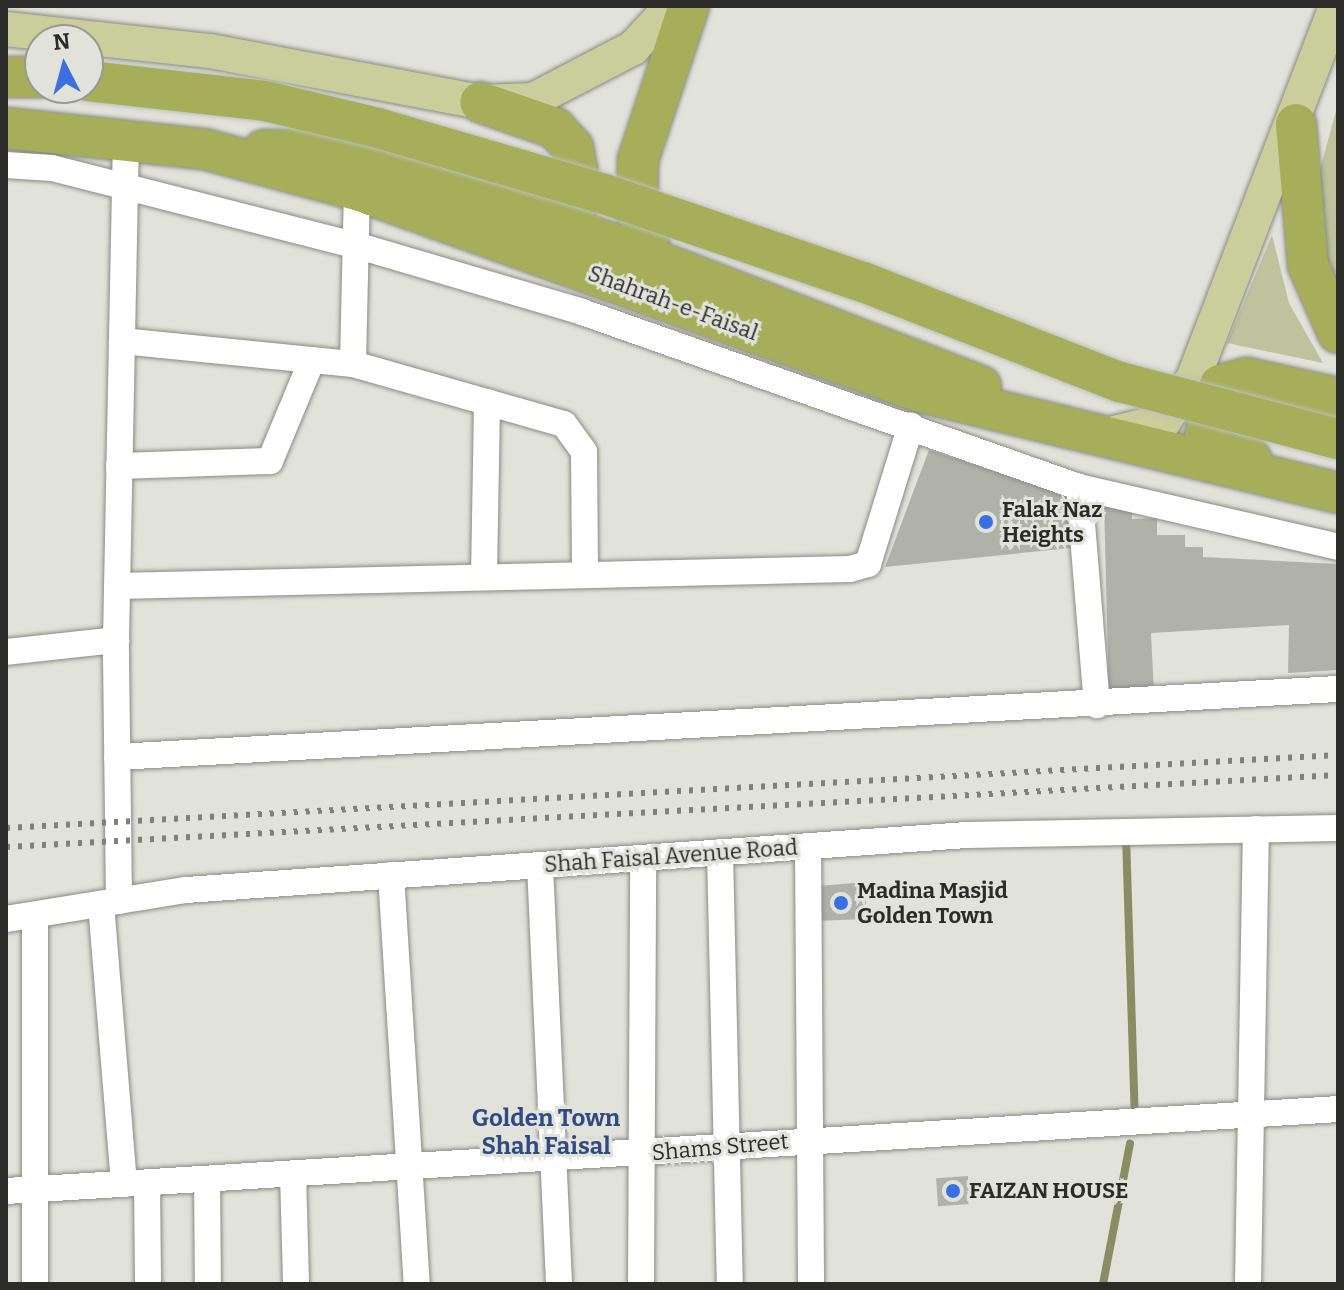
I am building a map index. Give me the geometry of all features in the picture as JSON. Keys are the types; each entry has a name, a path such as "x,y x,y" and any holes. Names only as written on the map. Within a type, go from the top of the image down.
{"highway":[{"path":"689,6 648,119 637,214 671,254 768,303"},
{"path":"104,83 265,101 378,128 604,194 863,282 1120,382 1338,439"},
{"path":"480,102 555,128 573,148 582,196 570,216 548,219"},
{"path":"1296,124 1308,265 1338,333"},
{"name":"Shahrah-e-Faisal","path":"6,128 126,138 204,149 357,190 921,392 1081,436 1338,493"},
{"path":"204,149 319,150 548,219 971,382 1081,436"},
{"path":"1338,398 1240,378 1212,394 1205,436 1225,454 1338,474"}],"main road":[{"path":"6,29 210,51 480,102 533,100 586,79 633,48 672,6"},
{"path":"1081,436 1145,430 1175,409 1296,124 1336,6"}],"street":[{"path":"126,138 116,640 117,757 110,902 135,1184 148,1284"},
{"path":"6,165 52,168 355,245 582,312 911,425 1079,487 1338,547"},
{"path":"353,364 357,190"},
{"path":"122,341 353,364 564,424 584,452 585,575"},
{"path":"119,466 270,461 312,360"},
{"path":"484,577 487,402"},
{"path":"117,586 585,575 868,564 911,425"},
{"path":"1079,487 1097,705"},
{"path":"6,652 116,640"},
{"path":"117,757 1097,705 1338,689"},
{"name":"Shah Faisal Avenue Road","path":"6,919 110,902 391,875 720,852 1006,833 1338,828"},
{"path":"1248,1284 1256,829"},
{"path":"808,846 811,1284"},
{"path":"720,852 730,1284"},
{"path":"641,1284 643,858"},
{"path":"540,865 559,1284"},
{"path":"391,875 405,1167 417,1284"},
{"path":"35,915 35,1284"},
{"name":"Shams Street","path":"6,1191 1338,1109"},
{"path":"293,1174 296,1284"},
{"path":"207,1179 208,1284"}],"green space":[{"path":"1338,104 1338,300 1311,202"},
{"path":"1272,235 1289,303 1323,363 1227,343"}],"building":[{"name":"Falak Naz Heights","path":"929,450 1070,496 1071,548 885,567"},
{"path":"1132,503 1132,519 1157,518 1157,535 1185,535 1185,547 1203,547 1203,557 1338,564 1338,670 1288,673 1289,625 1151,633 1154,693 1109,694 1104,504"},
{"name":"Madina Masjid Golden Town","path":"866,882 866,919 815,921 818,886"},
{"name":"FAIZAN HOUSE","path":"968,1176 970,1204 938,1206 936,1178"}],"waterway":[{"path":"1126,836 1135,1115"},
{"path":"1103,1284 1130,1144"}],"railway":[{"path":"6,828 1338,755"},
{"path":"6,847 1338,775"}],"place":[{"name":"Falak Naz Heights","path":"986,522"},
{"name":"Madina Masjid Golden Town","path":"841,903"},
{"name":"FAIZAN HOUSE","path":"953,1191"}],"district":[{"name":"Golden Town Shah Faisal","path":"546,1133"}]}
